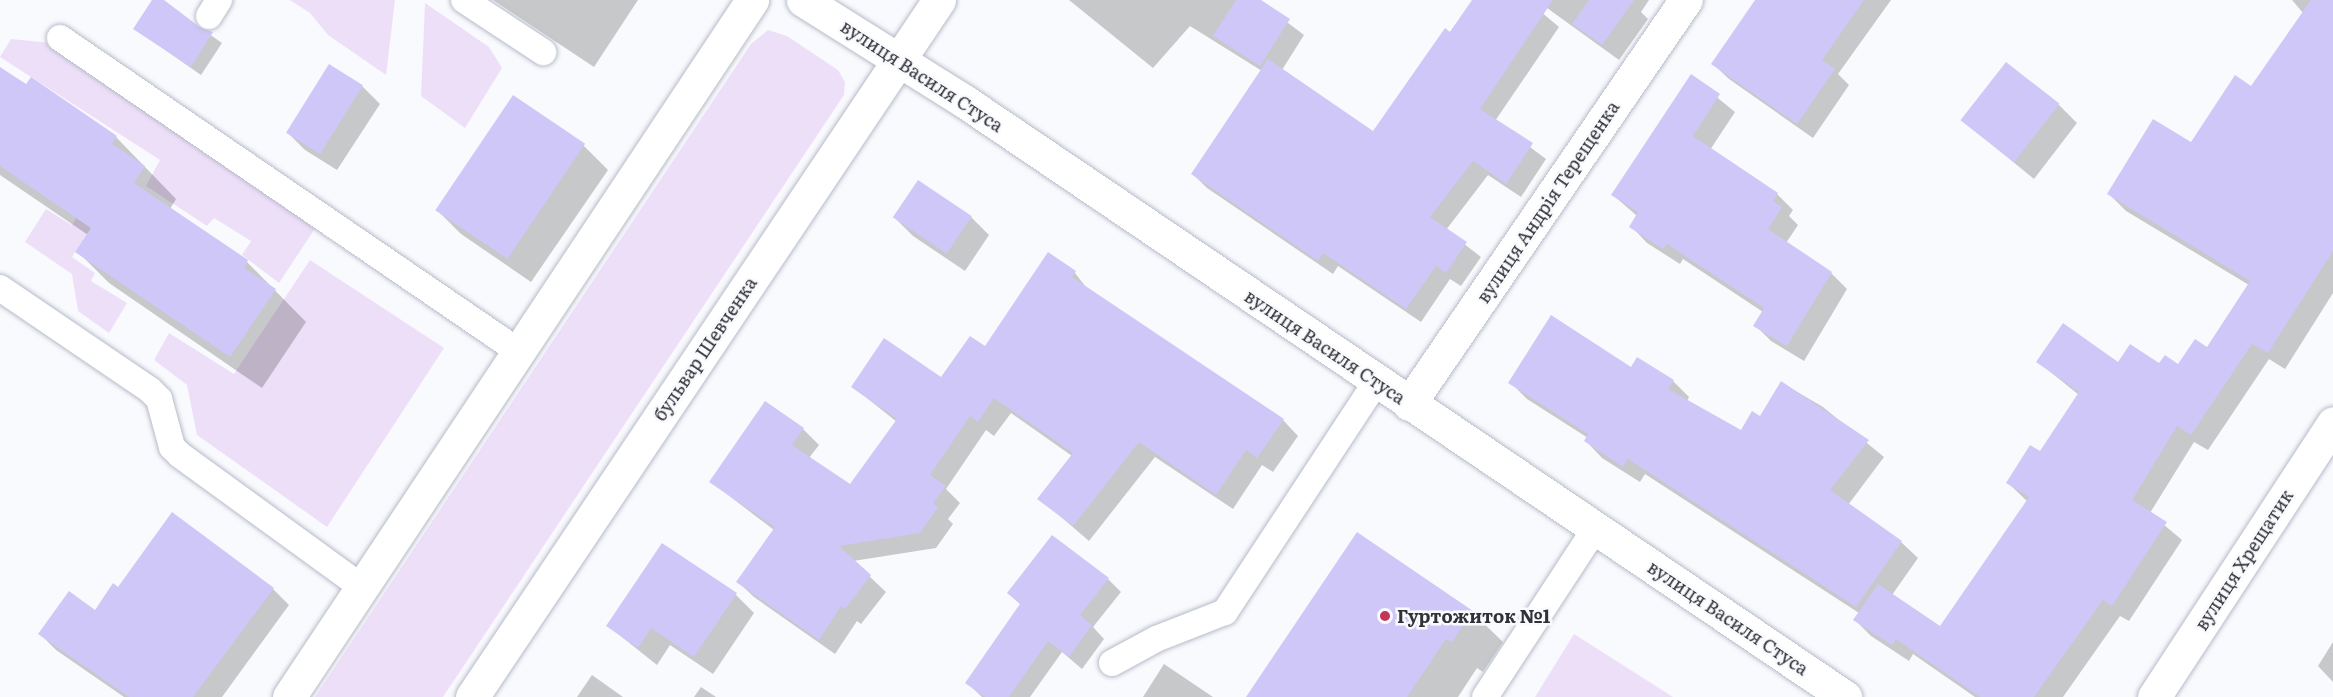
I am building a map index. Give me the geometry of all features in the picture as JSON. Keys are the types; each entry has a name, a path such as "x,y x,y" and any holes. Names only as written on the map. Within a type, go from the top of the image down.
{"street":[{"path":"288,697 752,0"},
{"name":"вулиця Василя Стуса","path":"803,0 899,60 1845,697"},
{"name":"бульвар Шевченка","path":"472,697 939,0"},
{"name":"вулиця Андрія Терещенка","path":"1409,404 1686,0"},
{"name":"вулиця Хрещатик","path":"2154,697 2333,423"}],"lane":[{"path":"464,0 543,51"},
{"path":"60,38 518,351"},
{"path":"0,288 150,390 159,399 172,447 180,455 362,587"},
{"path":"1112,663 1156,639 1225,612 1376,382"},
{"path":"1485,697 1595,529"}],"shaded area":[{"path":"290,0 395,0 386,75 328,35 310,13"},
{"path":"425,3 489,47 502,68 465,128 421,96"},
{"path":"768,30 787,36 838,70 845,82 844,95 443,697 315,697 751,44"},
{"path":"11,39 52,43 316,227 279,283 242,255 251,241 214,218 207,226 146,186 160,160 0,57"},
{"path":"46,209 72,225 76,218 91,228 72,257 95,273 91,281 127,303 109,333 78,311 72,274 25,242"},
{"path":"310,260 444,348 327,527 197,435 187,385 154,360 169,333 234,374"},
{"path":"1574,634 1673,697 1535,697"}],"building":[{"path":"152,0 164,0 201,28 213,32 191,67 133,29"},
{"path":"1236,0 1261,0 1290,19 1260,66 1213,36"},
{"path":"1472,0 1553,0 1480,109 1533,143 1506,184 1473,161 1430,217 1467,242 1446,273 1436,266 1406,309 1323,253 1318,261 1191,174 1268,59 1373,131 1445,28 1450,32"},
{"path":"1589,0 1634,0 1602,45 1572,24"},
{"path":"1755,0 1864,0 1822,60 1835,69 1797,124 1711,64"},
{"path":"2311,0 2333,0 2333,251 2268,353 2252,344 2191,435 2177,426 2132,500 2167,522 2112,606 2103,600 2034,697 1980,697 1896,639 1892,645 1853,620 1878,584 1940,626 2029,497 2006,483 2030,445 2040,451 2079,392 2036,362 2063,323 2118,362 2130,344 2159,363 2165,355 2178,364 2195,339 2207,347 2250,281 2107,194 2153,119 2191,142 2235,75 2251,86"},
{"path":"2006,62 2060,104 2014,162 1960,120"},
{"path":"329,64 363,85 320,154 286,133"},
{"path":"0,67 26,84 31,77 117,136 112,144 145,166 134,183 248,260 244,268 276,289 230,357 75,252 91,228 0,166"},
{"path":"1691,74 1720,94 1693,136 1778,193 1773,201 1782,207 1768,229 1832,272 1787,346 1753,326 1764,308 1667,244 1663,249 1629,227 1638,212 1611,195"},
{"path":"513,95 585,144 507,259 435,210"},
{"path":"918,180 972,216 947,254 893,217"},
{"path":"1048,252 1076,271 1072,277 1284,419 1257,458 1246,450 1216,495 1139,442 1073,526 1037,499 1073,453 994,398 978,422 970,416 930,475 946,486 933,503 938,507 920,533 839,546 871,575 845,609 841,606 819,640 736,582 775,527 709,482 765,401 804,428 792,445 850,484 897,419 851,387 884,338 941,377 970,336 985,346"},
{"path":"1551,315 1631,367 1637,357 1674,380 1668,389 1741,430 1752,411 1760,416 1781,381 1869,440 1830,490 1902,541 1856,607 1628,459 1623,467 1584,441 1588,434 1508,383"},
{"path":"172,512 274,588 193,697 129,697 38,634 69,591 95,610 113,583 118,587"},
{"name":"Гуртожиток №1","path":"1357,532 1473,611 1452,642 1446,639 1407,697 1246,697"},
{"path":"1052,535 1109,578 1080,615 1092,625 1069,657 1048,641 1009,697 985,697 965,683 1020,604 1007,593"},
{"path":"662,543 737,593 694,657 651,628 638,648 606,626"}],"place":[{"name":"Гуртожиток №1","path":"1385,616"}]}
